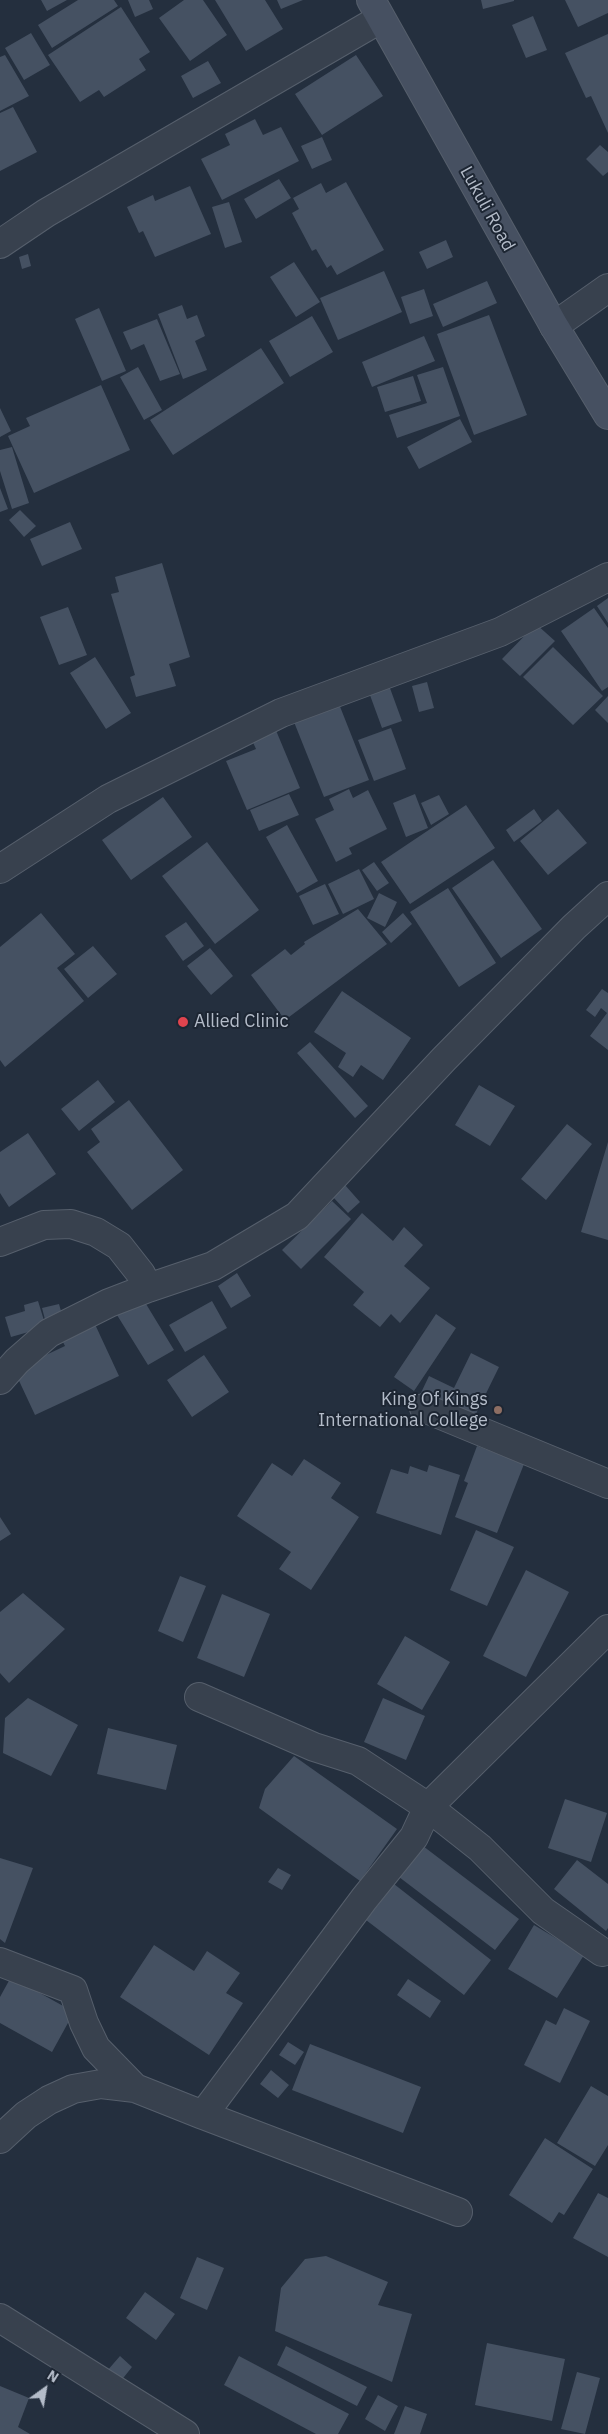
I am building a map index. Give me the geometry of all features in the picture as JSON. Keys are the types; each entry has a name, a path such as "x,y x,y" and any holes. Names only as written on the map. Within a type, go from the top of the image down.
{"street":[{"path":"0,244 46,213 375,9"},
{"name":"Lukuli Road","path":"375,9 554,326 608,415"},
{"path":"554,326 608,288"},
{"path":"0,869 108,800 281,713 500,632 608,577"},
{"path":"0,1380 17,1361 49,1333 109,1303 213,1266 297,1216 444,1059 574,927 608,896"},
{"path":"0,1242 44,1224 71,1224 96,1232 119,1246 141,1274 148,1288"},
{"path":"424,1408 608,1484"},
{"path":"203,2114 364,1899 414,1837 428,1807 608,1630"},
{"path":"198,1697 314,1747 358,1761 428,1807 480,1848 543,1911 602,1952"},
{"path":"0,1962 73,1990 84,2023 96,2048 135,2088"},
{"path":"0,2139 26,2115 73,2089 101,2084 135,2088 458,2212"},
{"path":"0,2318 185,2434"}],"building":[{"path":"41,0 67,0 47,11"},
{"path":"78,0 114,0 118,6 52,48 38,25"},
{"path":"128,0 149,0 153,9 135,17"},
{"path":"184,0 203,0 227,35 190,61 159,18"},
{"path":"215,0 265,0 283,29 246,51"},
{"path":"277,0 303,0 281,9"},
{"path":"481,0 514,0 514,1 483,9"},
{"path":"565,0 608,0 608,13 578,27"},
{"path":"121,7 150,52 139,59 146,70 104,97 99,90 80,102 48,55"},
{"path":"533,16 547,50 526,58 512,25"},
{"path":"31,33 50,65 24,80 5,48"},
{"path":"608,34 608,133 591,96 586,98 565,53"},
{"path":"5,55 29,96 0,111 0,57"},
{"path":"356,55 383,96 322,135 295,94"},
{"path":"208,61 221,83 193,98 181,76"},
{"path":"13,107 37,152 0,171 0,113"},
{"path":"255,119 263,135 281,127 299,161 222,200 201,159 230,145 225,134"},
{"path":"322,137 332,160 312,169 301,146"},
{"path":"600,145 608,152 608,172 603,176 586,159"},
{"path":"279,179 291,198 256,219 244,199"},
{"path":"346,182 384,250 337,275 331,265 327,268 316,249 312,251 292,213 299,209 293,198 321,183 326,193"},
{"path":"190,186 211,234 155,257 143,231 139,233 127,207 153,195 155,201"},
{"path":"229,202 242,242 225,248 212,207"},
{"path":"446,240 453,257 427,269 419,252"},
{"path":"28,254 31,266 22,269 19,257"},
{"path":"294,262 320,302 296,317 270,277"},
{"path":"384,271 402,312 338,340 320,298"},
{"path":"487,281 497,303 443,327 433,304"},
{"path":"424,289 433,316 410,324 401,297"},
{"path":"182,305 187,319 197,315 205,336 195,341 207,370 183,379 158,314"},
{"path":"99,308 126,371 102,381 75,319"},
{"path":"489,315 527,415 474,435 437,334"},
{"path":"312,316 333,352 290,377 269,341"},
{"path":"157,319 180,374 160,381 144,344 131,350 123,332"},
{"path":"424,336 435,361 372,387 362,362"},
{"path":"261,348 284,383 173,455 150,420"},
{"path":"138,367 162,410 144,420 120,377"},
{"path":"443,367 460,416 397,438 389,415 427,403 417,375"},
{"path":"413,376 421,401 385,412 377,387"},
{"path":"101,385 130,450 34,493 8,436 30,426 26,418"},
{"path":"0,408 11,431 0,437"},
{"path":"460,419 472,442 419,469 407,447"},
{"path":"12,447 29,503 12,509 0,471 0,450"},
{"path":"0,488 8,509 0,512"},
{"path":"20,510 36,526 24,537 9,520"},
{"path":"70,522 82,549 42,566 30,539"},
{"path":"162,563 190,657 169,664 176,686 136,697 130,677 135,675 111,594 119,592 115,577"},
{"path":"608,598 608,623 597,606"},
{"path":"68,607 87,655 59,665 40,617"},
{"path":"594,608 608,628 608,687 602,691 561,631"},
{"path":"536,624 555,641 520,676 502,659"},
{"path":"553,647 603,696 573,725 523,677"},
{"path":"95,657 131,713 106,729 70,673"},
{"path":"387,680 402,721 382,728 367,687"},
{"path":"427,682 434,708 419,712 412,686"},
{"path":"608,696 608,723 595,710"},
{"path":"339,704 369,780 324,797 294,722"},
{"path":"275,728 300,788 247,810 226,761 256,749 251,738"},
{"path":"391,728 406,769 374,781 358,740"},
{"path":"349,789 353,798 368,790 387,829 349,848 352,854 336,862 315,819 334,810 329,799"},
{"path":"289,794 299,815 259,831 250,810"},
{"path":"415,794 428,828 406,837 393,803"},
{"path":"439,795 449,814 431,825 421,803"},
{"path":"163,797 192,837 131,880 102,840"},
{"path":"466,805 495,848 410,904 381,862"},
{"path":"534,809 542,821 514,842 506,830"},
{"path":"558,809 587,843 548,875 520,841"},
{"path":"287,825 318,881 297,893 266,837"},
{"path":"207,842 259,910 215,944 162,876"},
{"path":"493,860 542,929 501,958 452,888"},
{"path":"374,862 389,883 377,891 362,870"},
{"path":"359,869 374,899 343,914 328,884"},
{"path":"325,884 339,914 313,925 299,896"},
{"path":"448,888 496,963 459,987 410,912"},
{"path":"379,893 397,902 385,927 367,918"},
{"path":"358,909 387,944 285,1020 251,975 285,949 291,955 305,944 304,942"},
{"path":"41,913 75,954 57,968 84,1001 5,1067 0,1060 0,947"},
{"path":"403,913 412,924 391,943 382,932"},
{"path":"186,922 204,946 183,961 165,936"},
{"path":"93,946 117,974 88,998 64,969"},
{"path":"210,948 233,976 211,995 187,966"},
{"path":"602,989 608,993 608,1050 590,1036 607,1013 601,1008 595,1017 586,1010"},
{"path":"342,991 411,1038 383,1080 361,1065 353,1077 338,1067 346,1053 314,1032"},
{"path":"310,1042 368,1106 355,1118 297,1053"},
{"path":"98,1080 115,1102 79,1131 61,1109"},
{"path":"479,1085 515,1106 490,1146 455,1125"},
{"path":"129,1100 183,1170 132,1210 87,1152 100,1142 91,1129"},
{"path":"567,1124 592,1144 546,1200 521,1179"},
{"path":"28,1133 56,1174 9,1207 0,1193 0,1152"},
{"path":"608,1142 608,1240 581,1232"},
{"path":"345,1185 360,1202 348,1213 332,1196"},
{"path":"332,1201 351,1219 301,1269 282,1250"},
{"path":"362,1213 393,1241 404,1227 423,1245 404,1266 430,1288 400,1323 391,1314 380,1327 353,1305 364,1292 324,1257"},
{"path":"237,1273 251,1296 231,1308 218,1286"},
{"path":"143,1299 174,1350 148,1365 117,1315"},
{"path":"38,1301 46,1327 11,1337 5,1317 25,1311 24,1305"},
{"path":"212,1301 227,1328 185,1352 169,1325"},
{"path":"59,1304 64,1322 47,1327 42,1308"},
{"path":"436,1314 456,1328 414,1391 394,1377"},
{"path":"93,1320 119,1376 35,1415 14,1370 65,1346 60,1336"},
{"path":"471,1353 499,1367 472,1422 419,1397 429,1376 454,1388"},
{"path":"204,1355 229,1392 192,1417 167,1380"},
{"path":"477,1446 524,1464 497,1533 455,1517 468,1483 464,1481"},
{"path":"304,1459 341,1483 331,1498 359,1517 311,1590 279,1569 291,1552 237,1516 272,1463 292,1476"},
{"path":"429,1465 460,1475 441,1535 376,1513 391,1469 408,1474 410,1466 427,1472"},
{"path":"0,1517 11,1534 0,1541"},
{"path":"476,1530 514,1547 487,1606 450,1590"},
{"path":"526,1570 569,1592 526,1677 483,1656"},
{"path":"180,1576 206,1586 183,1642 158,1631"},
{"path":"23,1593 65,1629 9,1683 0,1673 0,1612"},
{"path":"222,1594 270,1614 244,1677 197,1658"},
{"path":"405,1636 450,1662 422,1710 377,1684"},
{"path":"28,1698 78,1725 51,1776 3,1753 5,1718"},
{"path":"383,1698 425,1716 406,1760 364,1742"},
{"path":"108,1728 177,1745 166,1790 97,1774"},
{"path":"294,1756 397,1829 360,1881 259,1808 265,1789"},
{"path":"565,1799 607,1813 591,1862 548,1848"},
{"path":"423,1846 519,1919 495,1950 399,1877"},
{"path":"0,1858 33,1868 5,1943 0,1939"},
{"path":"577,1860 608,1884 608,1928 606,1931 554,1889"},
{"path":"278,1868 291,1875 282,1890 268,1882"},
{"path":"394,1884 491,1960 464,1995 366,1920"},
{"path":"534,1925 584,1955 557,1998 508,1969"},
{"path":"154,1945 194,1971 207,1951 240,1973 226,1993 243,2003 209,2055 120,1997"},
{"path":"11,1977 74,2012 52,2052 0,2023 0,1997"},
{"path":"408,1979 441,2001 430,2018 397,1995"},
{"path":"564,2008 590,2021 560,2083 524,2065 546,2020 556,2025"},
{"path":"288,2042 304,2052 295,2065 279,2055"},
{"path":"310,2044 421,2087 403,2133 292,2090"},
{"path":"271,2070 289,2085 278,2098 260,2084"},
{"path":"591,2086 608,2096 608,2145 595,2166 557,2143"},
{"path":"545,2138 593,2169 564,2215 559,2212 552,2223 509,2195"},
{"path":"598,2193 608,2198 608,2257 573,2238"},
{"path":"326,2256 388,2282 378,2305 412,2314 392,2382 275,2331 281,2288 305,2259"},
{"path":"197,2257 224,2268 207,2310 180,2298"},
{"path":"145,2292 175,2314 156,2340 126,2318"},
{"path":"487,2343 565,2359 552,2421 475,2405"},
{"path":"286,2346 367,2387 357,2406 277,2365"},
{"path":"120,2356 132,2367 120,2382 107,2371"},
{"path":"239,2356 349,2414 338,2434 316,2434 224,2385"},
{"path":"577,2372 600,2378 585,2434 561,2429"},
{"path":"0,2386 29,2398 18,2427 30,2434 0,2434"},
{"path":"378,2395 398,2406 385,2431 365,2419"},
{"path":"405,2406 427,2414 420,2434 394,2434"}],"place":[{"name":"Allied Clinic","path":"183,1022"},
{"name":"King Of Kings International College","path":"498,1410"}]}
